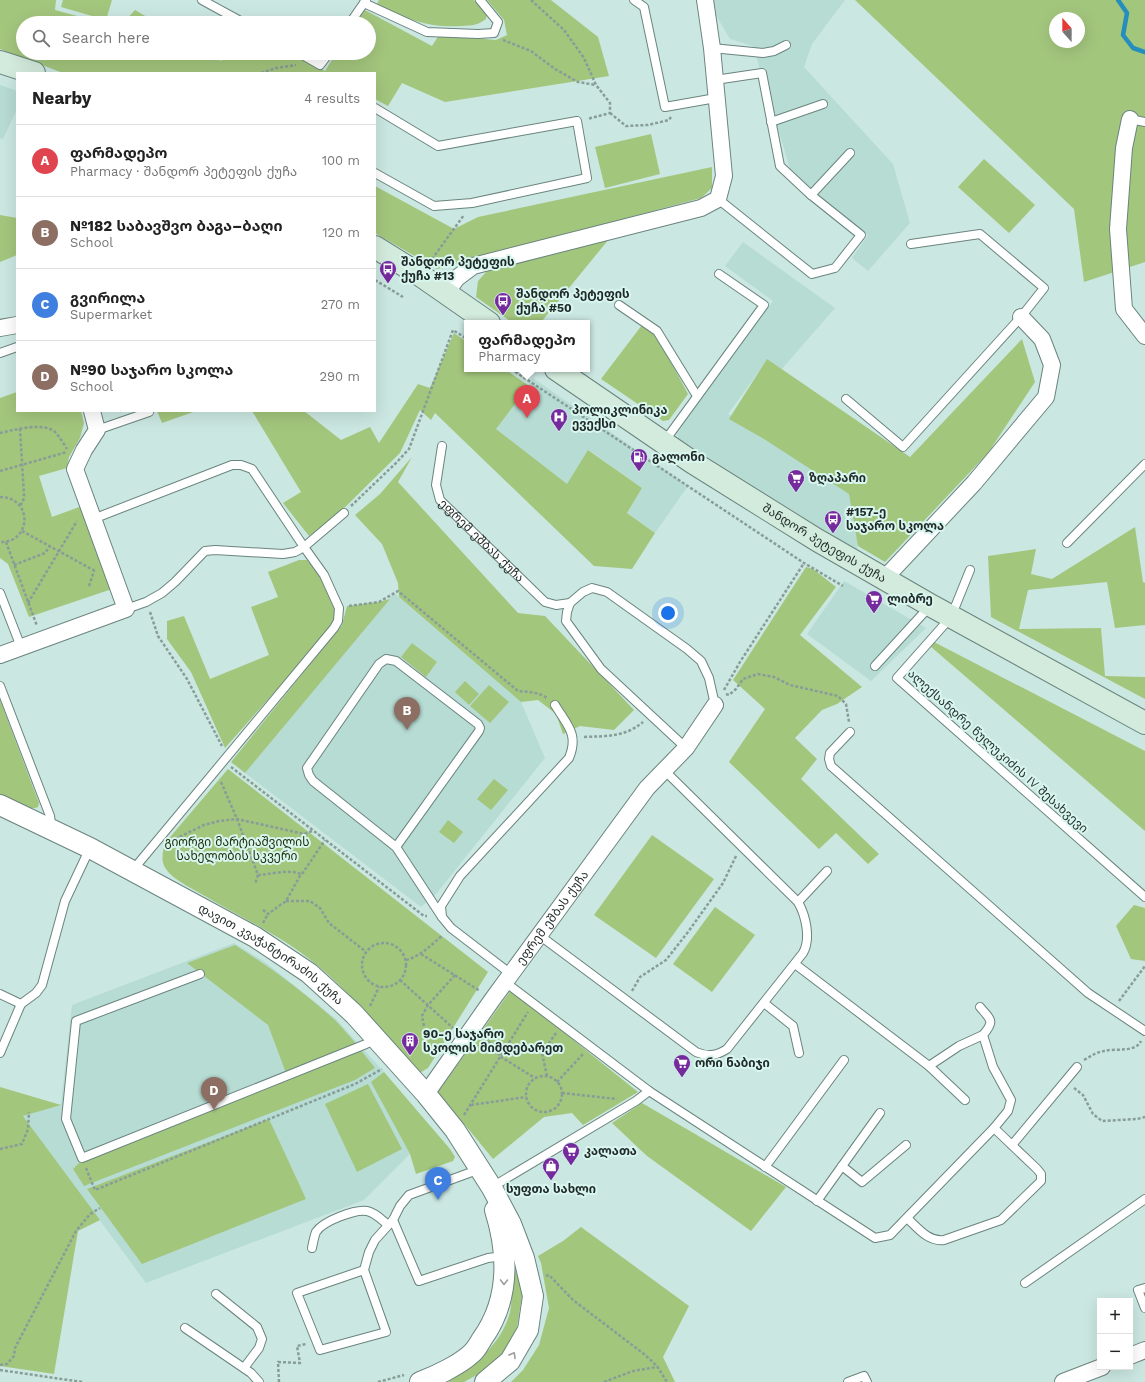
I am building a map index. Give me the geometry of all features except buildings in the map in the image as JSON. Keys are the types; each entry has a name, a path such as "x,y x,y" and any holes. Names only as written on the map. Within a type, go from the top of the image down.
{"main road":[{"path":"0,62 31,72"},
{"path":"376,248 420,275 485,320"},
{"name":"შანდორ პეტეფის ქუჩა","path":"560,372 692,462 804,532 951,617 1145,723"}],"street":[{"path":"446,294 457,278 473,266 701,208 718,199 724,176 712,48 705,0"},
{"path":"1138,120 1124,148 1118,229 1124,309 1145,336"},
{"path":"884,579 974,483 1046,397 1052,365 1042,339 1021,317"},
{"path":"0,328 16,325"},
{"path":"0,655 126,609 75,469 84,450 98,430 92,412"},
{"name":"ეფრემ ეშბას ქუჩა","path":"426,1094 492,1000 647,788 686,748 715,705"},
{"name":"დავით კვაჭანტირაძის ქუჩა","path":"1,807 90,848 255,937 309,973 354,1014 426,1094 454,1130 485,1178 511,1224 524,1258 533,1296 528,1330 510,1361 485,1382"},
{"name":"დავით კვაჭანტირაძის ქუჩა","path":"413,1378 439,1375 472,1354 491,1326 504,1291 505,1256 498,1220 485,1178"},
{"path":"1133,1355 1145,1350"},
{"path":"1063,1382 1097,1369"}],"lane":[{"path":"202,0 231,16"},
{"path":"355,16 365,2 427,32 478,34 494,33 498,22 480,0"},
{"path":"634,0 644,7 665,107 716,98"},
{"path":"712,48 763,53 774,51 786,45"},
{"path":"311,60 320,65 324,60"},
{"path":"715,80 762,74 770,122 780,166 811,196 861,235 835,268 812,274 718,199"},
{"path":"770,122 824,104"},
{"path":"376,109 438,146 577,121 587,178 472,204 434,206 376,174"},
{"path":"811,196 850,153"},
{"path":"846,400 904,447 1021,317 1044,288 980,234 911,244"},
{"path":"663,442 764,306 720,274"},
{"path":"619,305 657,330 697,396"},
{"path":"0,354 16,347"},
{"path":"98,430 149,412"},
{"name":"ეფრემ ეშბას ქუჩა","path":"442,446 436,486 440,500 545,602 556,605 570,603 583,592 592,588 607,592 687,648 701,661 709,678 715,705"},
{"path":"1067,543 1145,464"},
{"path":"90,512 232,465 241,465 252,470 324,575 339,608 338,621 334,628 132,871"},
{"path":"126,609 146,602 162,593 175,582 205,551 215,550 283,554 295,552 304,547 344,513"},
{"name":"ალექსანდრე წულუკიძის IV შესახვევი","path":"970,570 951,617 897,678 1145,897"},
{"path":"0,593 21,647"},
{"path":"570,603 566,612 566,621 601,669 686,748"},
{"path":"875,666 930,605"},
{"path":"396,847 480,728 478,724 396,661 386,659 379,664 307,768 308,775 312,781 396,847 442,917 451,928 508,978 534,1004 649,1091 874,1238 890,1235 994,1128 1008,1111 1012,1100 993,1067 982,1035"},
{"path":"0,686 50,816 51,823 48,828"},
{"path":"442,917 441,906 460,876 569,758 573,738 555,705"},
{"path":"850,732 830,753 829,759 831,766 1079,985 1145,1031"},
{"path":"540,935 696,1052 704,1056 714,1055 728,1049 795,964 807,947 805,921 802,909 798,902 664,770"},
{"path":"0,1053 21,1004 36,994 42,985 65,901 90,848"},
{"path":"798,902 827,871"},
{"path":"795,964 929,1066 965,1100"},
{"path":"200,974 76,1021 66,1119 82,1158 366,1044 376,1038"},
{"path":"0,994 21,1004"},
{"path":"764,1003 793,1026 799,1053"},
{"path":"929,1066 959,1046 982,1035 990,1026 990,1019 980,1007"},
{"path":"765,1167 844,1060"},
{"path":"1012,1145 1077,1067"},
{"path":"364,1270 297,1292 320,1350 386,1332 364,1270 369,1252 375,1240 391,1222 400,1206 409,1195 485,1178 636,1101 649,1091"},
{"path":"817,1201 880,1113"},
{"path":"907,1218 930,1239 937,1241 944,1240 1001,1220 1041,1181 1041,1174 1037,1169 994,1128"},
{"path":"842,1166 862,1182 906,1145"},
{"path":"1025,1283 1145,1199"},
{"path":"312,1248 316,1232 327,1222 343,1215 367,1211 391,1222 419,1281 488,1258 505,1256"},
{"path":"1145,1288 1138,1290 1145,1308"},
{"path":"216,1294 257,1328 262,1339 259,1348 244,1368"},
{"path":"185,1328 251,1373 259,1382"},
{"path":"848,1382 864,1376 866,1382"}],"path":[{"path":"531,0 564,30 584,58 596,84 610,102 610,113"},
{"path":"494,33 498,38 531,51 555,69 578,82 596,84"},
{"path":"265,72 276,68 302,65 320,65"},
{"path":"610,113 626,126 648,125 669,120 680,104"},
{"path":"577,121 610,113"},
{"path":"432,259 472,204"},
{"path":"376,281 403,297"},
{"path":"358,500 409,449 453,330 464,337"},
{"path":"515,372 617,441 804,563 844,586"},
{"path":"0,433 20,429 40,427 48,428 55,432 69,451 0,471"},
{"path":"20,429 24,495 23,502 20,505"},
{"path":"0,497 6,497 14,500 20,505 25,518 22,531 18,536 6,542 0,542"},
{"path":"28,603 59,551 90,512"},
{"path":"22,531 117,584"},
{"path":"6,542 42,640"},
{"path":"14,565 45,553 50,546"},
{"path":"804,563 722,692 729,695 736,689 743,679 758,674 774,677 790,685 838,696 846,704 850,732"},
{"path":"89,586 94,571"},
{"path":"339,608 379,602 398,591 518,691 533,692 544,696 555,705"},
{"path":"146,602 158,636 187,679 225,759 312,830 424,916 442,917"},
{"path":"573,738 620,735 632,730 642,722 649,713"},
{"path":"216,769 258,875 255,884"},
{"path":"155,842 173,840 204,826 237,819 304,834 312,830"},
{"path":"262,909 268,914 286,900 325,840"},
{"path":"627,1000 640,977 666,960 688,932 723,883 742,846"},
{"path":"258,875 280,872 296,872 302,874"},
{"path":"286,900 310,901 320,908 329,923 365,951"},
{"path":"406,960 421,954 451,928"},
{"path":"385,942 398,947 406,960 404,974 394,985 379,987 372,984 362,973 361,965 365,951 378,943 385,942"},
{"path":"421,954 492,1000"},
{"path":"1112,1009 1145,966"},
{"path":"424,1026 422,1016 428,1005 455,975"},
{"path":"400,980 465,1038"},
{"path":"454,1130 534,1004"},
{"path":"474,1025 501,1057 535,1078"},
{"path":"547,1076 542,1053 562,1025"},
{"path":"1077,1067 1084,1060 1096,1053 1105,1050 1135,1048 1139,1046 1142,1040"},
{"path":"558,1082 591,1047"},
{"path":"82,1158 95,1190 355,1084 396,1060"},
{"path":"547,1076 558,1082 562,1093 559,1104 556,1108 546,1112 540,1112 531,1107 526,1097 527,1087 535,1078 547,1076"},
{"path":"1066,1081 1082,1095 1093,1114 1102,1121 1137,1119 1145,1117"},
{"path":"562,1093 636,1101"},
{"path":"471,1105 526,1097"},
{"path":"0,1149 22,1144 28,1130 30,1112"},
{"path":"0,1365 7,1364 14,1356 14,1348 76,1231 90,1214 100,1208"},
{"path":"549,1275 572,1300 644,1354 657,1366 667,1382"},
{"path":"280,1382 278,1362 300,1363 297,1346"},
{"path":"604,1382 633,1371 657,1366"},
{"path":"0,1370 82,1382"},
{"path":"378,1382 413,1378"}],"shaded area":[{"path":"707,0 845,0 812,44 804,67 893,164 910,223 868,271 852,258 868,235 791,172 753,46 730,39"},
{"path":"0,85 16,91 16,111 3,139 0,138"},
{"path":"743,242 835,308 781,370 767,360 728,414 765,433 863,497 857,551 679,439 677,434 698,401 773,301 725,266"},
{"path":"533,378 688,486 655,533 627,513 642,488 589,450 567,485 496,429 529,386"},
{"path":"844,581 926,628 871,681 807,634"},
{"path":"394,593 521,702 545,758 436,894 421,907 245,773"},
{"path":"234,943 265,962 336,1019 384,1072 372,1082 410,1154 364,1200 146,1283 23,1116 61,1104 72,1005"}],"green space":[{"path":"0,0 56,0 55,10 77,16 16,16 16,55 0,49"},
{"path":"63,0 112,0 107,16 92,16 61,7"},
{"path":"379,0 474,0 487,14 486,19 474,25 439,26 420,22 391,12 377,4"},
{"path":"487,0 551,0 598,37 609,76 445,102 402,83 388,106 376,100 376,72 60,72 29,60 305,60 325,71 332,60 376,60 376,16 359,16 363,9 432,46 439,35 496,40 507,35 504,20"},
{"path":"855,0 1145,0 1145,262 1084,282 1074,209"},
{"path":"135,10 145,16 129,16"},
{"path":"651,134 660,174 605,188 595,147"},
{"path":"984,159 1035,205 1009,233 958,187"},
{"path":"712,167 712,188 701,198 437,269 376,234 376,187 454,229 478,217"},
{"path":"0,215 16,218 16,255 0,262"},
{"path":"609,239 543,320 509,320 476,297 478,281 488,270"},
{"path":"642,325 658,338 688,394 669,420 663,421 601,379"},
{"path":"454,333 464,340 464,372 509,372 529,386 496,429 567,484 588,450 642,488 627,513 655,533 632,569 594,566 435,413 431,420 420,410 400,453 333,519 309,536 283,503 301,492 253,412 305,412 341,440 370,427 379,443 418,384 430,388"},
{"path":"1022,339 1035,382 988,453 885,562 858,546 849,494 764,439 729,419 767,359 910,457"},
{"path":"16,392 16,412 81,412 84,423 80,438 69,457 67,468 39,476 52,517 82,506 115,588 29,617 8,564 0,558 0,398"},
{"path":"157,412 193,412 162,423"},
{"path":"412,457 398,482 518,613 545,616 634,710 614,730 580,726 563,734 556,714 538,700 521,702 399,597 398,583 382,544 355,515 380,494"},
{"path":"1135,527 1143,582 1145,583 1145,625 1115,628 1107,582 1028,590 1019,629 1101,628 1105,676 1145,677 1145,699 991,617 988,556 1036,549 1031,574 1052,579"},
{"path":"299,560 307,560 320,577 328,591 336,611 332,627 225,748 191,672 167,639 167,621 184,616 210,679 269,655 251,607 278,597 268,572"},
{"path":"806,567 813,569 836,587 800,635 862,687 837,704 822,710 795,738 817,759 801,779 879,854 868,864 836,833 819,849 729,762 765,709 733,680"},
{"path":"390,599 245,773 231,762 342,625 347,606"},
{"path":"934,642 1145,751 1145,831 930,646"},
{"path":"412,643 437,662 426,677 401,657"},
{"path":"465,681 479,694 469,705 455,692"},
{"path":"489,685 509,702 490,723 470,706"},
{"path":"0,700 39,803 38,807 23,808 0,797"},
{"name":"გიორგი მარტიაშვილის სახელობის სკვერი","path":"228,769 488,972 428,1068 418,1074 363,1009 333,979 300,952 264,929 183,884 166,869 163,863 165,843"},
{"path":"494,779 508,790 491,810 477,799"},
{"path":"448,820 463,832 454,843 439,832"},
{"path":"652,835 714,879 656,958 594,915"},
{"path":"1134,905 1145,908 1145,961 1131,959 1116,926"},
{"path":"715,907 755,935 712,992 673,964"},
{"path":"235,945 299,990 335,1020 357,1045 286,1073 268,1025 187,963"},
{"path":"511,990 638,1092 583,1125 572,1113 544,1117 493,1159 438,1092"},
{"path":"360,1049 375,1068 355,1080 84,1186 73,1169 81,1161"},
{"path":"384,1072 450,1149 455,1157 453,1161 416,1174 410,1154 371,1082"},
{"path":"368,1084 402,1149 357,1172 325,1104"},
{"path":"0,1087 61,1105 23,1116 100,1220 78,1231 54,1374 0,1366"},
{"path":"642,1103 786,1187 751,1231 647,1156 612,1123"},
{"path":"269,1119 306,1199 142,1264 87,1189"},
{"path":"581,1227 689,1306 663,1357 675,1382 511,1382 523,1370 539,1345 549,1308 541,1263 538,1256 563,1241"},
{"path":"513,1263 522,1296 517,1327 504,1352 484,1371 464,1382 448,1382 486,1353 500,1335 510,1312"}],"waterway":[{"path":"1118,0 1127,13 1123,35 1133,48 1145,52"}],"place":[{"name":"შანდორ პეტეფის ქუჩა #13","path":"388,284"},
{"name":"შანდორ პეტეფის ქუჩა #50","path":"503,316"},
{"name":"ფარმადეპო","path":"527,418"},
{"name":"პოლიკლინიკა ევექსი","path":"559,432"},
{"name":"გალონი","path":"639,472"},
{"name":"ზღაპარი","path":"796,493"},
{"name":"#157-ე საჯარო სკოლა","path":"833,534"},
{"name":"ლიბრე","path":"874,614"},
{"name":"№182 საბავშვო ბაგა–ბაღი","path":"407,730"},
{"name":"90-ე საჯარო სკოლის მიმდებარეთ","path":"410,1056"},
{"name":"ორი ნაბიჯი","path":"682,1078"},
{"name":"№90 საჯარო სკოლა","path":"214,1110"},
{"name":"კალათა","path":"571,1166"},
{"name":"სუფთა სახლი","path":"551,1181"},
{"name":"გვირილა","path":"438,1200"}]}
